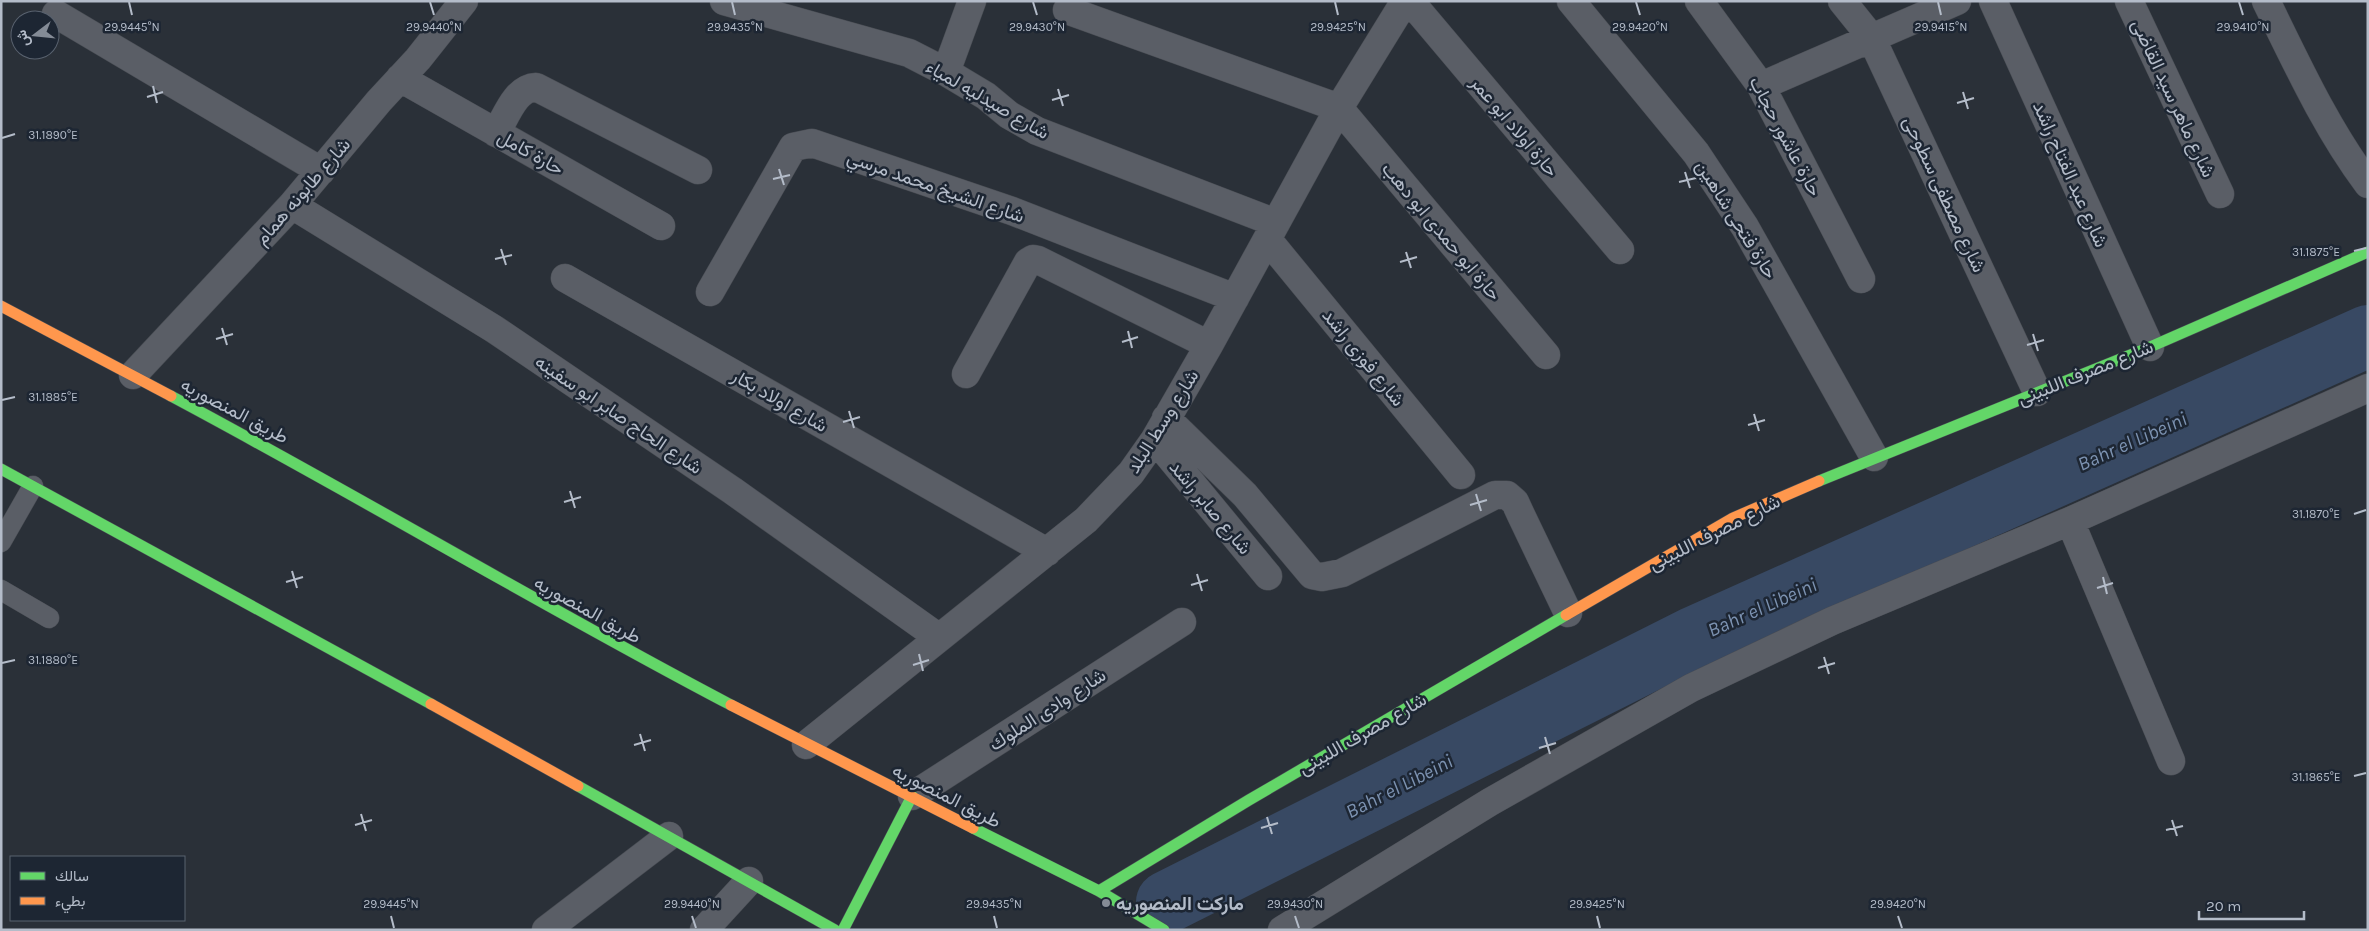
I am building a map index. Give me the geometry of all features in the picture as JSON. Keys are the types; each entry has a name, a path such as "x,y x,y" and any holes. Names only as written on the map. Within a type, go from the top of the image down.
{"street":[{"name":"شارع طابونه همام","path":"133,375 292,204 464,1"},
{"name":"شارع صيدليه لمياء","path":"724,1 908,54 946,72 986,96 1009,115 1037,131 1272,232"},
{"path":"946,72 972,1"},
{"name":"شارع وسط البلد","path":"806,745 938,637 1047,552 1110,498 1131,473 1160,428 1235,298 1339,108 1405,1"},
{"name":"حارة اولاد ابو عمر","path":"1410,1 1620,250"},
{"name":"حارة فتحى شاهين","path":"1571,1 1696,153 1745,227 1874,457"},
{"name":"حارة عاشور حجاب","path":"1699,1 1762,86 1861,279"},
{"name":"شارع مصطفى سطوحى","path":"1842,1 1871,37 2037,392"},
{"path":"1762,86 1957,1"},
{"name":"شارع عبد الفتاح راشد","path":"1993,1 2150,347"},
{"name":"شارع ماهر سيد القاضى","path":"2128,1 2220,194"},
{"path":"2266,1 2317,103 2348,157 2368,184"},
{"path":"1067,10 1339,108"},
{"path":"60,16 321,170"},
{"name":"حارة كامل","path":"400,78 661,226"},
{"path":"496,133 520,93 526,88 536,87 698,170"},
{"name":"حارة ابو حمدى ابو دهب","path":"1339,108 1546,355"},
{"name":"شارع الشيخ محمد مرسي","path":"710,292 793,146 812,143 1012,211 1235,298"},
{"name":"شارع الحاج صابر ابو سفينه","path":"292,204 494,329 733,491 938,637"},
{"name":"شارع فوزى راشد","path":"1272,232 1461,475"},
{"name":"شارع مصرف اللبينى","path":"1099,891 1258,795 1733,518 1874,457 2150,347 2368,252"},
{"path":"966,374 1028,262 1033,260 1038,260 1208,345"},
{"name":"شارع اولاد بكار","path":"565,278 1047,552"},
{"name":"طريق المنصوريه","path":"1,306 290,459 599,636 806,745 912,796 1099,891 1164,930"},
{"path":"1282,930 1482,807 1691,688 1832,621 2070,521 2368,388"},
{"path":"1160,428 1205,453 1245,495 1312,575 1322,577 1342,573 1495,495 1507,495 1518,508 1568,613"},
{"name":"شارع صابر راشد","path":"1160,428 1268,576"},
{"path":"1,469 276,618 835,930"},
{"path":"2070,521 2171,761"},
{"name":"شارع وادى الملوك","path":"912,796 1182,622"},
{"path":"843,930 912,796"},
{"path":"546,930 669,836"},
{"path":"704,930 748,881"}],"lane":[{"path":"1,542 33,486"},
{"path":"1,590 49,618"}],"waterway":[{"name":"Bahr el Libeini","path":"1167,902 1695,637 2368,336"}],"traffic: fast":[{"path":"1819,481 2150,347 2368,252"},
{"path":"171,396 590,629 731,705"},
{"path":"1,469 431,704"},
{"path":"1099,891 1249,800 1566,615"},
{"path":"578,786 835,930"},
{"path":"843,930 912,796"},
{"path":"973,828 1099,891 1164,930"}],"traffic: slow":[{"path":"1,306 171,396"},
{"path":"1566,615 1733,518 1819,481"},
{"path":"431,704 578,786"},
{"path":"731,705 973,828"}],"place":[{"name":"ماركت المنصوريه","path":"1106,903"}]}
